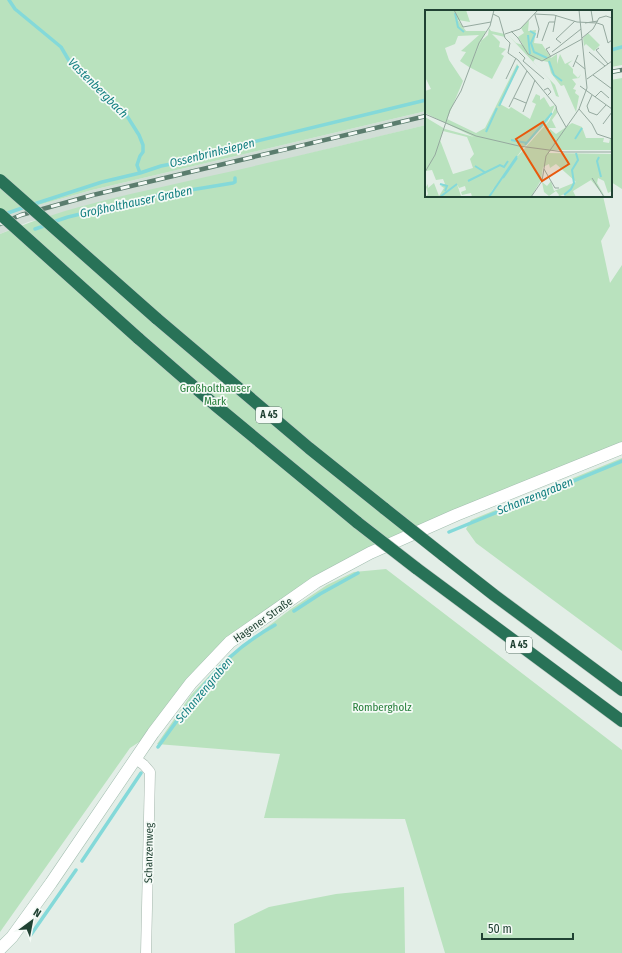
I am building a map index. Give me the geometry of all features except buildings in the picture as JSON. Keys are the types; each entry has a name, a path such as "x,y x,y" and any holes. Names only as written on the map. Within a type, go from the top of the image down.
{"highway":[{"name":"A 45","path":"0,180 156,318 303,443 494,596 622,690"},
{"name":"A 45","path":"0,214 215,405 358,522 416,568 622,721"}],"main road":[{"name":"Hagener Straße","path":"0,949 12,937 51,883 153,733 191,683 230,642 316,582 370,553 449,518 622,448"}],"street":[{"name":"Schanzenweg","path":"136,759 150,772 150,838 146,953"}],"shaded area":[{"path":"425,111 425,125 28,222 0,234 0,219 17,211 92,190"}],"green space":[{"path":"0,0 622,0 622,65 612,67 612,10 425,10 425,111 92,190 17,211 0,219"},
{"path":"622,78 622,189 612,183 612,80"},
{"name":"Großholthauser Mark","path":"425,125 425,197 603,197 610,226 601,241 610,283 622,265 622,448 370,553 231,642 153,733 130,748 0,932 0,234 51,215 104,200 264,164"},
{"path":"622,458 622,651 476,543 466,529 471,520"},
{"name":"Rombergholz","path":"386,569 622,750 622,953 445,953 405,819 264,818 280,754 157,744 191,695 226,658 291,609 327,585 354,572"},
{"path":"404,887 405,953 235,953 234,924 269,907 336,894"}],"waterway":[{"name":"Vastenbergbach","path":"9,0 15,9 61,47 71,64 127,116 139,135 143,145 143,152 137,165 140,173"},
{"name":"Ossenbrinksiepen","path":"612,50 622,47"},
{"name":"Großholthauser Graben","path":"31,205 102,182 140,173 161,166 201,158 228,148 425,100"},
{"name":"Großholthauser Graben","path":"53,222 154,196 233,183 235,182 235,178"},
{"name":"Ossenbrinksiepen","path":"5,214 25,207"},
{"name":"Großholthauser Graben","path":"35,229 47,225"},
{"name":"Schanzengraben","path":"449,532 622,461"},
{"name":"Schanzengraben","path":"294,611 320,594 358,573"},
{"name":"Schanzengraben","path":"158,747 192,701 219,668 245,644 275,625"},
{"name":"Schanzengraben","path":"82,861 141,773"},
{"name":"Schanzengraben","path":"30,936 76,870"}],"railway":[{"path":"612,72 622,70"},
{"path":"0,224 21,215 93,195 425,116"}]}
